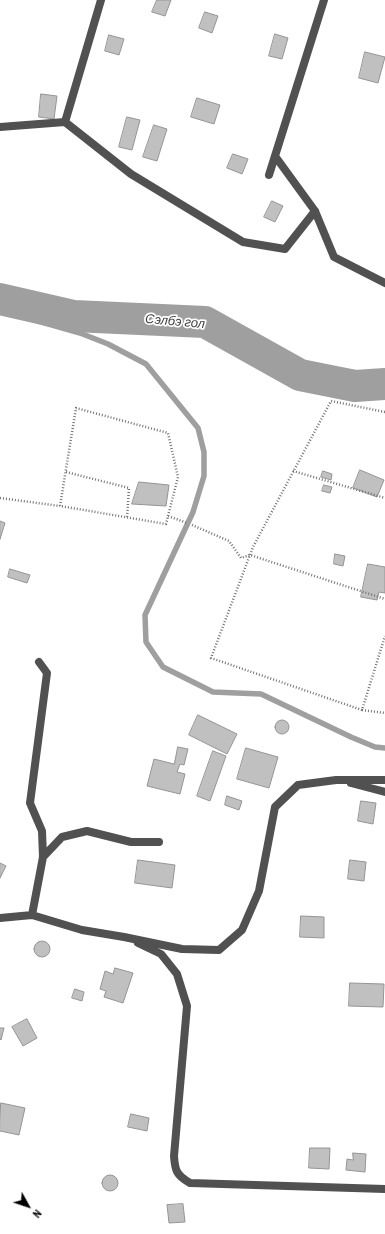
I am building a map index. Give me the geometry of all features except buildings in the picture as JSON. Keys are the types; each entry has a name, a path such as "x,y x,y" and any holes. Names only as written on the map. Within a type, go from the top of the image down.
{"street":[{"path":"65,122 101,0"},
{"path":"269,175 324,0"},
{"path":"0,127 65,122 131,174 243,242 285,249 315,211"},
{"path":"275,156 315,211 334,257 385,283"},
{"path":"32,916 43,857 42,831 30,803 47,673 39,662"},
{"path":"336,780 385,792"},
{"path":"0,918 32,916 82,930 182,949 219,950 242,930 259,891 275,807 298,785 336,780 385,780"},
{"path":"43,857 62,837 87,831 131,842 159,842"},
{"path":"124,937 161,954 177,974 187,1006 174,1156 175,1171 179,1177 190,1183 385,1189"}],"path":[{"path":"385,412 331,401 250,555 211,658 362,710 385,713"},
{"path":"0,498 60,506 166,524 178,476 168,433 76,408 60,506"},
{"path":"293,471 385,498"},
{"path":"66,472 130,488 127,518"},
{"path":"168,516 187,523"},
{"path":"192,525 229,541 241,558 250,555 385,599"},
{"path":"362,710 385,636"}],"waterway":[{"name":"Сэлбэ гол","path":"0,299 74,316 205,322 300,375 355,386 385,384"},
{"path":"0,307 24,317 80,333 108,344 146,364 198,428 204,452 204,476 193,512 145,615 146,642 163,667 213,692 261,694 351,737 375,747 385,748"}]}
